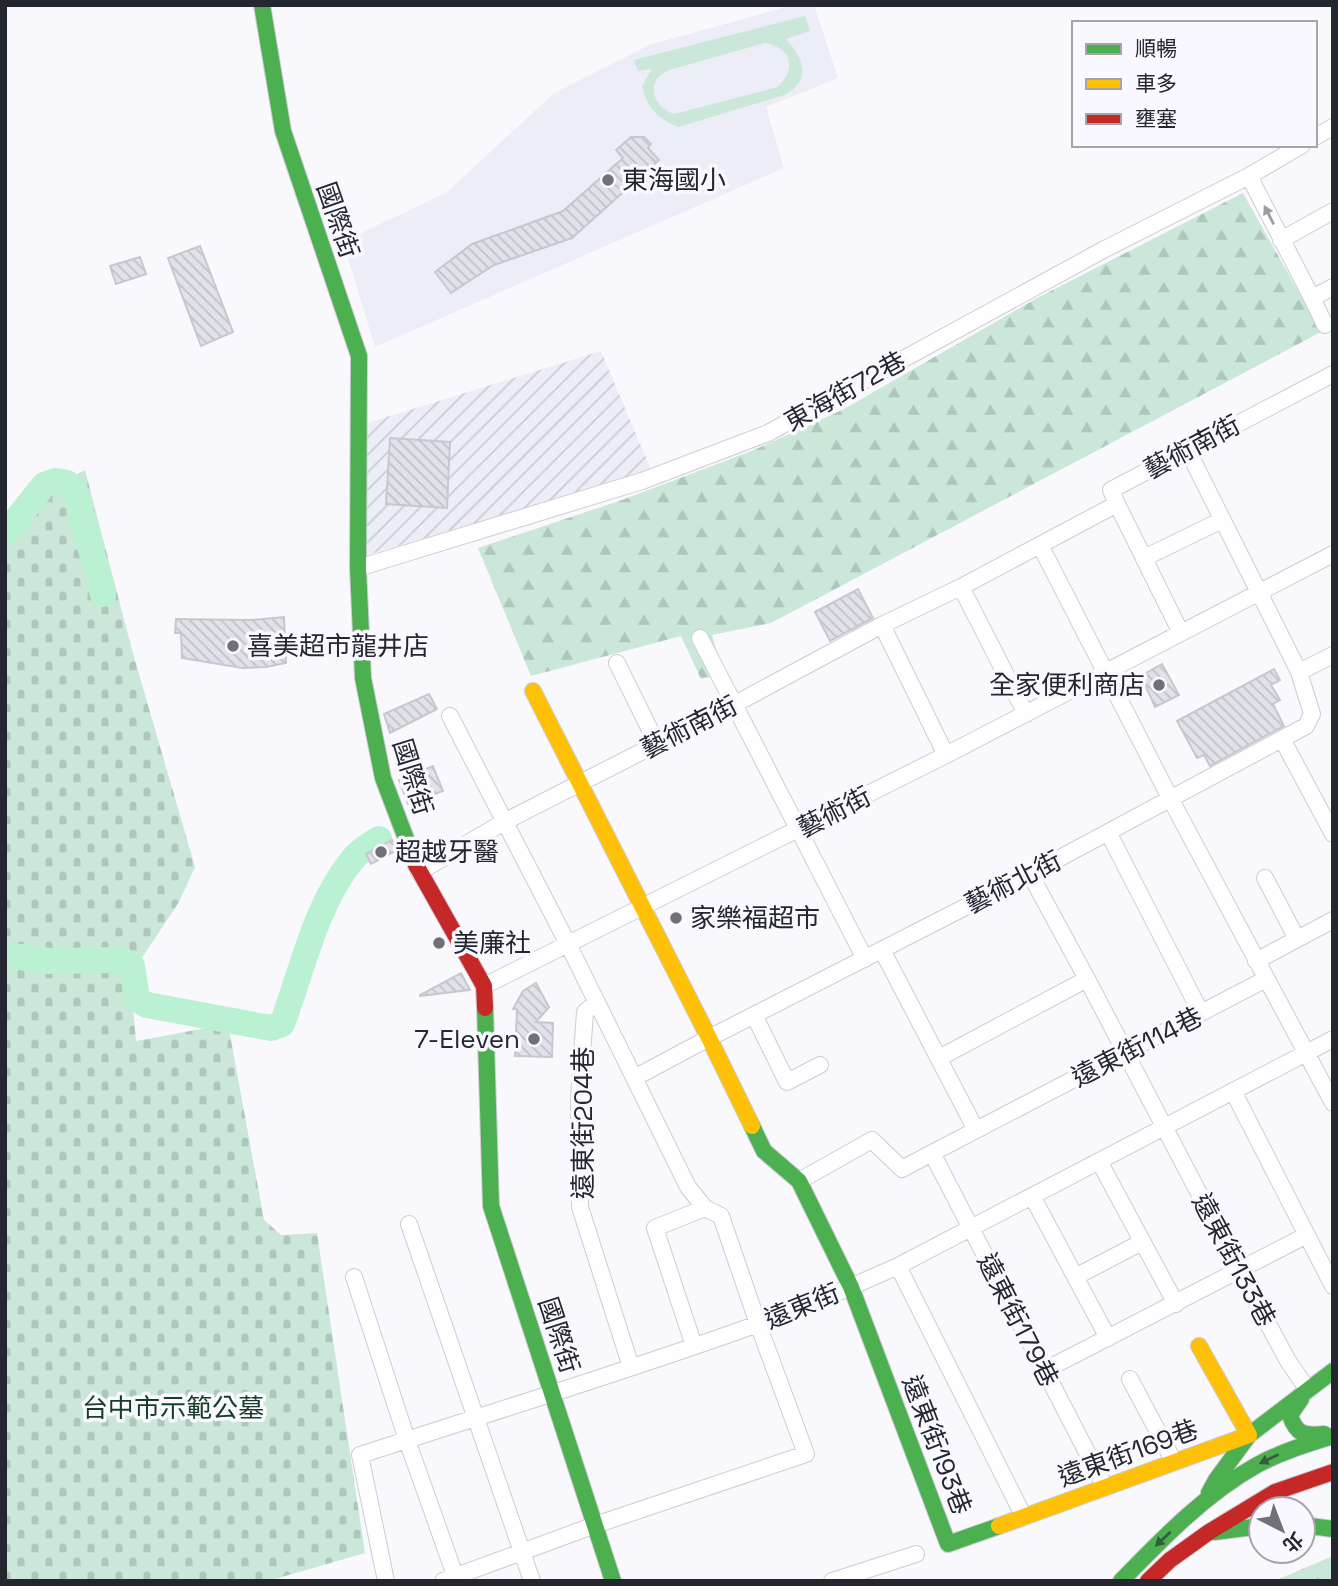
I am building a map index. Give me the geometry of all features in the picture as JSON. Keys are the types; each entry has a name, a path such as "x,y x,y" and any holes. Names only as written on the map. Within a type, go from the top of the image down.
{"street":[{"name":"國際街","path":"262,5 283,131 359,356 358,568 363,678 383,778 419,872 484,986 491,1206 613,1581"},
{"path":"1317,136 1333,127"},
{"name":"東海街72巷","path":"358,568 642,481 768,433 1102,250 1248,176 1299,147"},
{"path":"1248,176 1325,325"},
{"path":"1281,240 1333,211"},
{"path":"1312,298 1333,287"},
{"name":"藝術南街","path":"419,872 504,822 1117,504 1111,490 1333,374"},
{"name":"藝術北街","path":"634,1078 1030,874 1306,726 1312,714 1299,673 1187,449"},
{"path":"1117,504 1181,633"},
{"path":"1144,558 1222,520"},
{"path":"1040,545 1104,673 1333,1103"},
{"name":"藝術街","path":"484,986 946,755 1333,554"},
{"path":"961,587 1026,714"},
{"path":"882,625 946,755"},
{"path":"700,638 865,959"},
{"path":"1299,673 1333,655"},
{"path":"617,663 657,744"},
{"path":"533,691 764,1151 799,1181 851,1287"},
{"path":"354,1277 452,1579 595,1525 806,1454 721,1216 705,1208 688,1187 568,944 450,716"},
{"path":"1282,739 1332,833"},
{"path":"1108,832 1201,1013"},
{"name":"遠東街133巷","path":"1030,874 1288,1361 1308,1390"},
{"path":"1265,878 1297,939"},
{"path":"1256,961 1333,920"},
{"path":"882,950 976,1130"},
{"path":"939,1058 1087,979"},
{"name":"遠東街114巷","path":"799,1181 872,1140 902,1170 1266,979"},
{"name":"遠東街204巷","path":"597,1002 585,1012 579,1097 580,1207 631,1367"},
{"path":"754,1015 787,1082 820,1065"},
{"name":"遠東街","path":"386,1581 360,1455 694,1346 851,1287 898,1266 1333,1039"},
{"path":"1233,1091 1333,1286"},
{"name":"遠東街179巷","path":"932,1153 1105,1487"},
{"path":"1099,1161 1176,1304"},
{"path":"1032,1196 1108,1338"},
{"path":"694,1346 655,1228 705,1208"},
{"path":"409,1224 532,1581"},
{"path":"1045,1370 1307,1235"},
{"path":"1075,1277 1142,1242"},
{"path":"898,1266 1024,1517"},
{"name":"遠東街193巷","path":"851,1287 948,1544 1024,1517"},
{"path":"1199,1346 1249,1435"},
{"path":"1209,1532 1206,1499 1216,1480 1249,1435 1333,1371"},
{"path":"1130,1379 1174,1462"},
{"path":"1308,1390 1290,1415 1293,1427 1303,1435 1333,1435"},
{"name":"遠東街169巷","path":"1024,1517 1249,1435"},
{"path":"1121,1581 1206,1499 1257,1465 1333,1435"},
{"path":"1148,1581 1170,1560 1209,1532 1275,1492 1333,1472"},
{"path":"1209,1532 1247,1528"},
{"path":"832,1581 916,1554"}],"shaded area":[{"name":"東海國小","path":"793,5 814,5 838,78 766,107 784,168 375,347 343,242 447,192 553,94 649,45"},
{"path":"601,351 652,472 367,555 364,424"}],"green space":[{"path":"805,16 810,31 786,39 797,54 802,68 799,83 793,89 784,95 679,127 665,121 650,106 642,86 652,69 638,71 634,60","holes":["765,43 781,49 789,60 788,73 778,87 674,114 656,99 656,80 669,70"]},
{"path":"1243,193 1321,332 771,623 712,635 723,674 701,679 681,636 531,676 478,548 622,500 754,450 844,409 1039,297"},
{"name":"台中市示範公墓","path":"85,470 132,650 195,867 179,902 130,976 136,1041 228,1024 264,1220 281,1235 317,1233 365,1553 268,1581 5,1581 5,517"},
{"path":"1333,1556 1333,1581 1274,1581 1317,1565"}],"building":[{"path":"631,137 644,137 651,144 648,148 659,160 572,238 494,265 451,293 435,272 472,244 563,211 623,158 616,150"},
{"path":"200,246 233,332 201,346 168,258"},
{"path":"140,257 146,274 116,284 110,266"},
{"path":"390,438 450,442 447,508 386,504"},
{"path":"858,589 873,618 830,641 815,612"},
{"name":"喜美超市龍井店","path":"284,617 286,663 266,667 242,668 182,658 181,633 175,633 176,619 250,620"},
{"name":"全家便利商店","path":"1162,664 1179,695 1155,707 1141,676"},
{"path":"1274,669 1280,680 1271,685 1280,700 1273,704 1284,726 1210,766 1204,755 1197,758 1177,721"},
{"path":"429,694 437,709 390,733 384,714"},
{"path":"433,766 443,791 408,804 399,780"},
{"name":"超越牙醫","path":"392,840 397,850 371,864 366,854"},
{"path":"461,973 470,990 420,996 420,995"},
{"path":"536,983 549,1007 536,1022 553,1023 552,1057 515,1056 517,1009 513,1009 523,991"}],"waterway":[{"path":"5,534 44,485 55,481 67,483 75,491 103,594"},
{"path":"5,955 50,961 122,960 132,966 137,999 147,1005 271,1028 282,1024 311,938 329,896 355,856 379,839"}],"traffic: fast":[{"path":"262,5 283,131 359,356 358,568 363,678 383,778 416,865"},
{"path":"485,1008 491,1206 613,1581"},
{"path":"752,1126 764,1151 799,1181 851,1287 948,1544 999,1526"},
{"path":"1209,1493 1249,1435 1333,1371"},
{"path":"1301,1399 1290,1415 1295,1427 1306,1434 1324,1434"},
{"path":"1121,1581 1185,1518 1220,1489 1275,1456 1333,1436"},
{"path":"1317,1527 1333,1529"},
{"path":"1214,1532 1247,1528"}],"traffic: slow":[{"path":"533,691 752,1126"},
{"path":"999,1526 1249,1435 1199,1346"}],"traffic: jam":[{"path":"416,865 484,986 485,1008"},
{"path":"1148,1581 1170,1560 1209,1532 1275,1492 1333,1472"}],"place":[{"name":"東海國小","path":"608,180"},
{"name":"喜美超市龍井店","path":"233,646"},
{"name":"全家便利商店","path":"1159,685"},
{"name":"超越牙醫","path":"381,852"},
{"name":"家樂福超市","path":"676,918"},
{"name":"美廉社","path":"439,943"},
{"name":"7-Eleven","path":"534,1039"}]}
